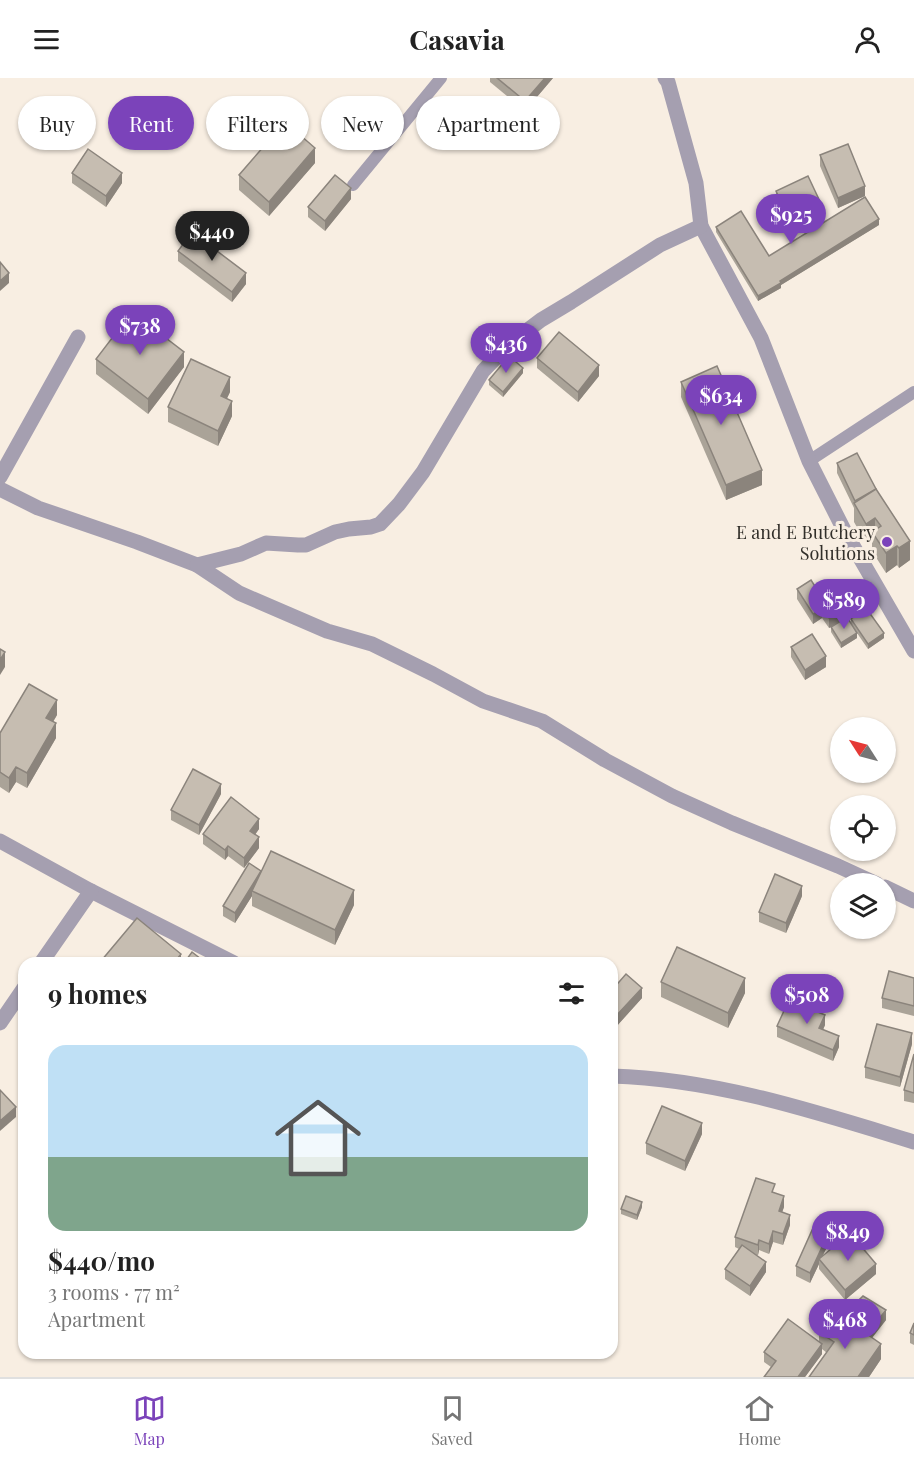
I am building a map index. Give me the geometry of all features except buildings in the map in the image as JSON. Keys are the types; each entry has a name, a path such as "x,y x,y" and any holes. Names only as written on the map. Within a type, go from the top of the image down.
{"street":[{"path":"665,78 696,183 701,226 761,338 809,461 845,532 914,651"},
{"path":"197,565 241,554 266,543 306,544 342,531 380,524 399,504 423,472 483,371 508,345 541,320 660,245 701,226"},
{"path":"0,477 78,337"},
{"path":"0,489 38,508 197,565 239,593 327,631 372,644 483,701 542,721 605,760 672,796 853,873"},
{"path":"0,840 91,891 222,957"},
{"path":"45,957 91,891"},
{"path":"896,892 914,901"},
{"path":"0,1023 18,997"},
{"path":"618,1076 690,1084 770,1100 914,1142"}],"lane":[{"path":"353,185 441,78"},
{"path":"809,461 914,392"}],"place":[{"name":"E and E Butchery Solutions","path":"887,542"}]}
